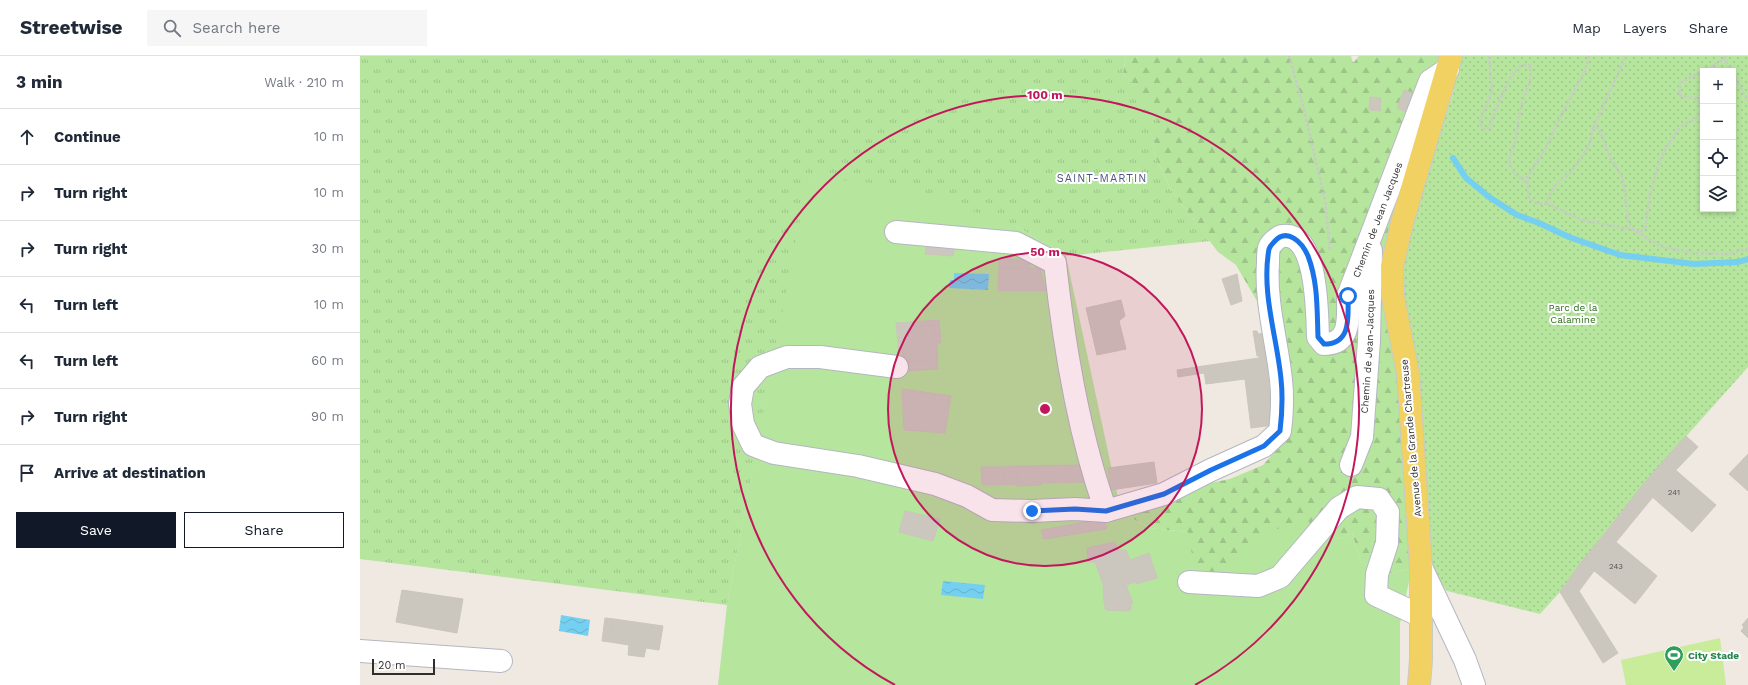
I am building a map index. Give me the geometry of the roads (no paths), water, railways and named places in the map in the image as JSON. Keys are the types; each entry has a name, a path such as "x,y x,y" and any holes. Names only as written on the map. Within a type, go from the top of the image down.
{"main road":[{"name":"Avenue de la Grande Chartreuse","path":"1419,685 1421,660 1420,567 1408,373 1393,297 1392,267 1402,223 1449,62"}],"street":[{"name":"Chemin de Jean Jacques","path":"1106,511 1164,494 1211,470 1264,446 1280,431 1283,410 1281,379 1267,278 1269,247 1278,237 1288,235 1297,239 1307,254 1314,274 1318,337 1324,344 1333,344 1342,337 1348,323 1348,296 1430,81 1449,62"},
{"path":"896,232 1016,243 1055,263 1062,322 1084,436 1094,480 1106,511 1075,509 1032,511 992,510 967,496 929,482 858,466 767,451 753,446 743,424 740,404 743,387 760,367 787,357 820,357 897,368"},
{"name":"Chemin de Jean-Jacques","path":"1351,465 1362,437 1369,341 1371,234"},
{"path":"1189,582 1258,586 1280,577 1339,508 1357,497 1379,499 1388,512 1387,543 1377,574 1376,595 1421,616"},
{"path":"1420,567 1465,660 1474,685"},
{"path":"360,651 501,660"}],"water":[{"path":"954,273 989,274 988,290 949,288 950,280 954,280"},
{"path":"943,581 985,585 983,599 941,595"},
{"path":"561,615 590,620 588,636 559,631"}],"waterway":[{"path":"1453,158 1466,178 1489,197 1517,215 1539,223 1569,237 1620,255 1694,264 1738,262 1748,259"}],"place":[{"name":"City Stade","path":"1674,672"}],"district":[{"name":"SAINT-MARTIN","path":"1102,178"}],"park label":[{"name":"Parc de la Calamine","path":"1573,312"}]}
